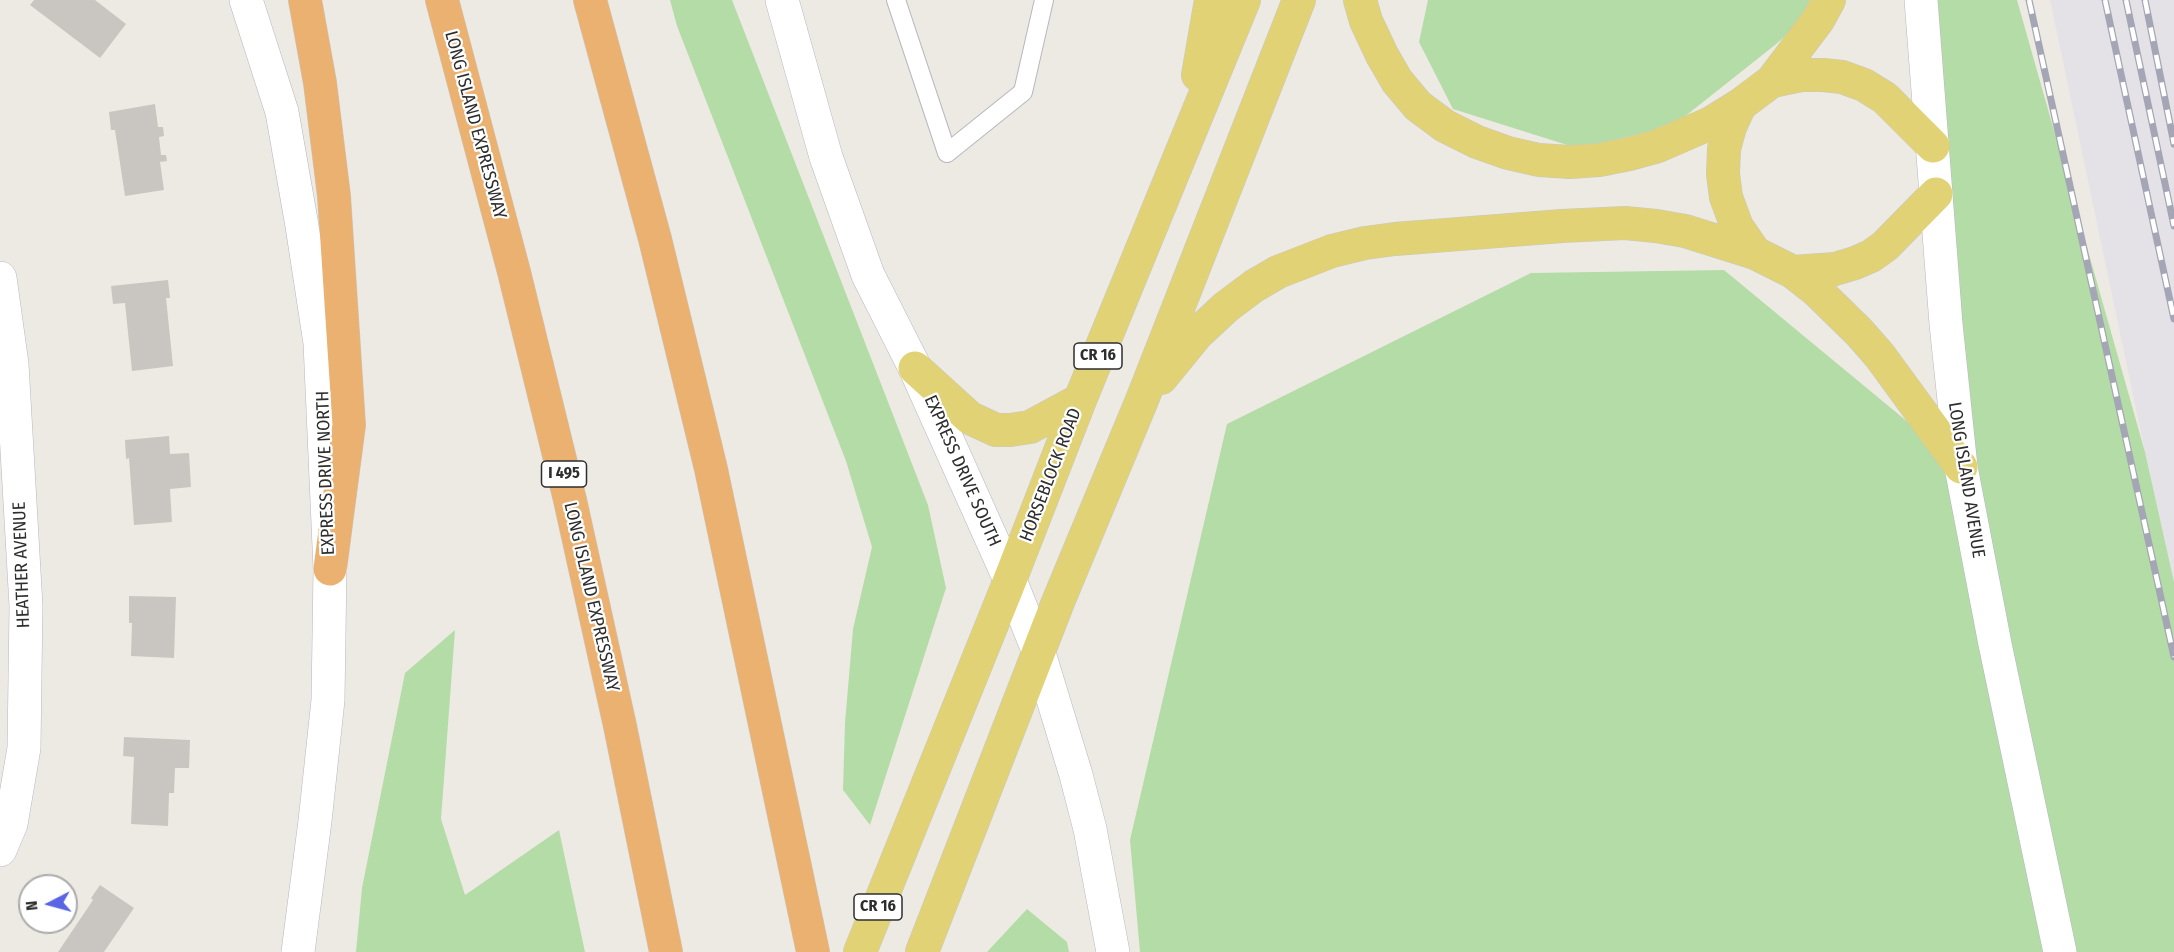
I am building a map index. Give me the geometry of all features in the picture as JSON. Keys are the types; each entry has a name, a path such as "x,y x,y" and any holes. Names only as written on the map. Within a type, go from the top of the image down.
{"highway":[{"path":"305,0 320,82 334,196 349,425 330,569"},
{"name":"LONG ISLAND EXPRESSWAY","path":"441,0 514,272 570,500 620,726 666,952"},
{"path":"590,0 655,239 711,469 813,952"}],"main road":[{"name":"EXPRESS DRIVE NORTH","path":"246,0 282,112 320,343 330,569 328,700 298,952"},
{"name":"EXPRESS DRIVE SOUTH","path":"782,0 844,212 868,275 915,368 1010,580 1039,653 1090,829 1113,952"},
{"path":"1188,133 1211,0"},
{"name":"HORSEBLOCK ROAD","path":"860,952 1080,400 1244,0"},
{"path":"922,952 1299,0"},
{"path":"1360,0 1366,21 1382,55 1397,81 1418,106 1445,126 1477,142 1508,153 1539,160 1570,162 1599,160 1658,146 1711,123 1740,105 1772,81 1818,20 1829,0"},
{"name":"LONG ISLAND AVENUE","path":"1921,0 1946,324 1961,467 1986,599 2060,952"},
{"path":"1772,81 1801,75 1823,75 1842,77 1864,85 1885,98 1932,146"},
{"path":"1740,105 1730,127 1724,149 1726,197 1737,227 1755,253"},
{"path":"1793,272 1835,269 1870,256 1885,246 1936,194"},
{"path":"1142,400 1197,334 1226,307 1254,286 1304,261 1365,243 1562,226 1625,223 1684,231 1755,253 1793,272 1816,290 1873,348 1961,467"},
{"name":"HEATHER AVENUE","path":"0,278 12,364 26,606 24,748 11,824 0,850"},
{"path":"915,368 970,418 996,430 1030,427 1080,400"}],"lane":[{"path":"896,0 947,153 1023,92 1044,0"}],"shaded area":[{"path":"2050,0 2174,0 2174,582 2145,452"}],"green space":[{"path":"670,0 732,0 928,505 946,588 870,825 843,790 845,723 853,629 872,547 846,461 677,26"},
{"path":"1428,0 1827,0 1775,45 1674,125 1580,149 1453,109 1419,42"},
{"path":"1921,0 2017,0 2145,452 2174,582 2174,952 1140,952 1130,840 1227,424 1531,273 1724,270 1961,466"},
{"path":"455,630 441,819 465,895 559,830 585,952 356,952 362,888 405,673"},
{"path":"1027,909 1067,942 1069,952 987,952"}],"building":[{"path":"34,0 95,0 126,24 100,58 30,5"},
{"path":"155,104 158,127 163,127 164,136 159,137 161,155 166,155 167,161 160,162 164,190 125,196 115,130 111,130 109,112"},
{"path":"168,280 170,298 166,298 173,366 132,371 125,303 113,304 111,286"},
{"path":"169,436 170,454 189,453 191,487 170,489 172,522 134,525 129,458 126,459 125,440"},
{"path":"129,596 176,597 174,658 131,656 132,623 129,623"},
{"path":"124,737 190,740 189,768 175,768 174,793 169,793 168,826 131,824 134,757 123,756"},
{"path":"100,885 134,908 104,952 58,952 70,934 78,934 78,922 93,900 91,898"}],"railway":[{"path":"2029,0 2174,657"},
{"path":"2105,0 2174,319"},
{"path":"2126,0 2174,226"},
{"path":"2145,0 2174,144"}]}
